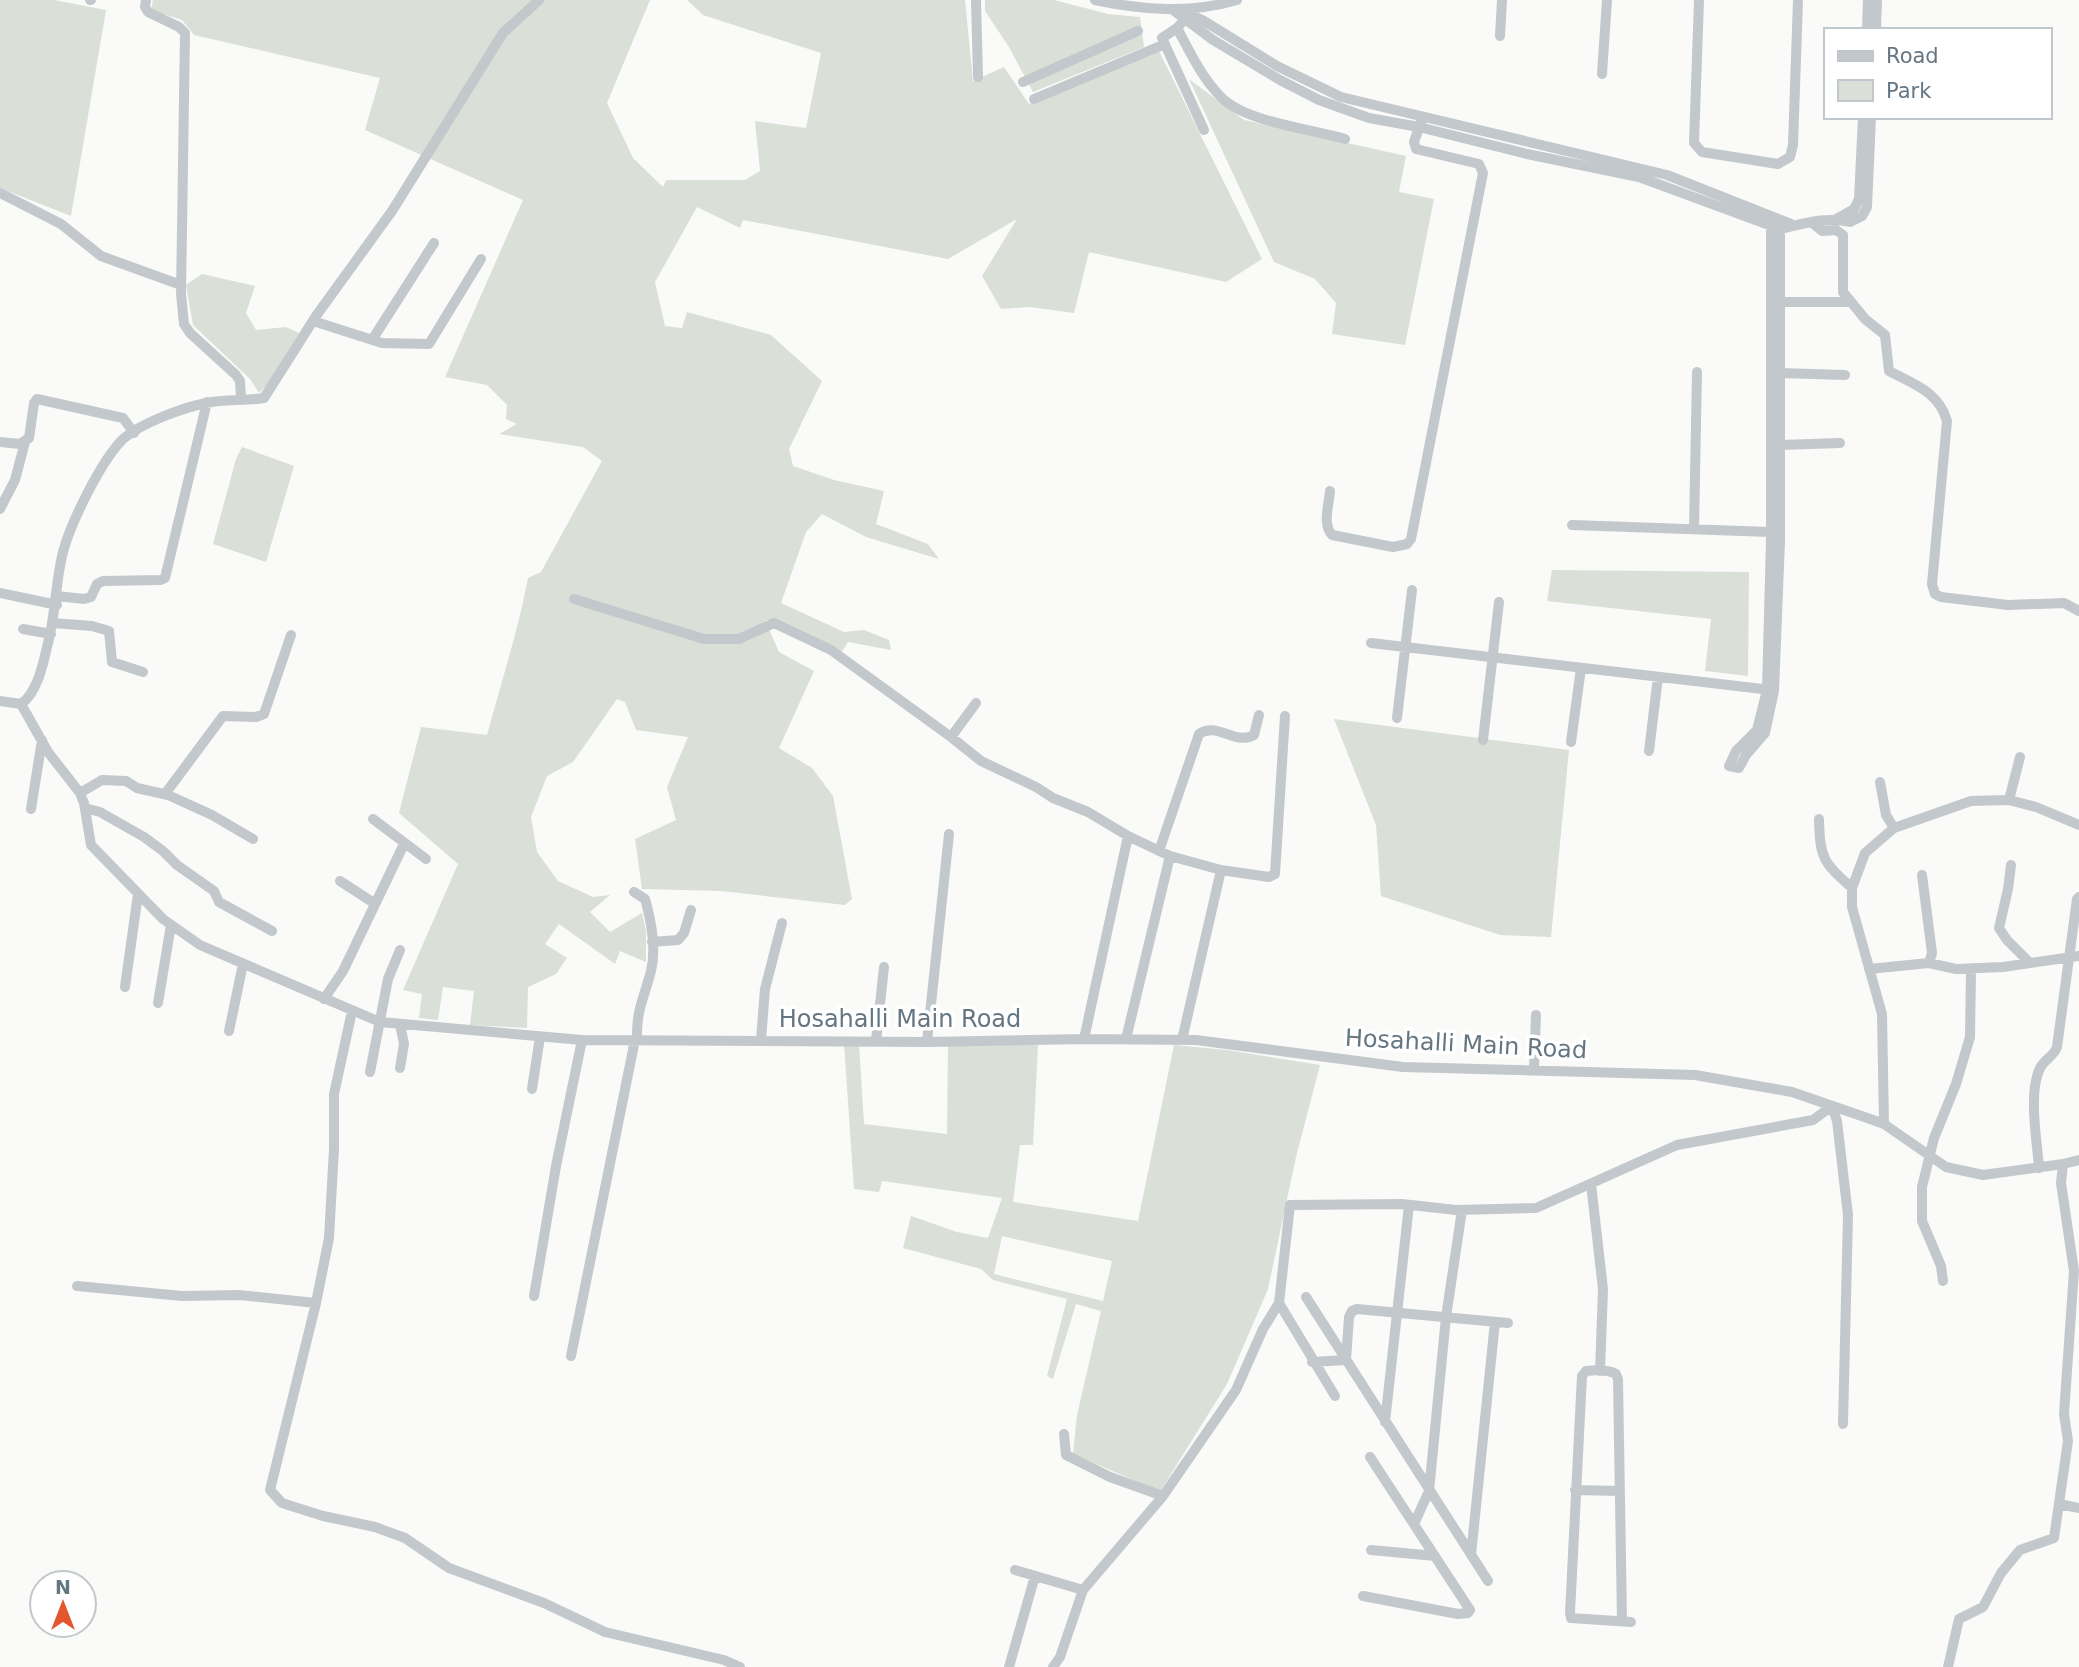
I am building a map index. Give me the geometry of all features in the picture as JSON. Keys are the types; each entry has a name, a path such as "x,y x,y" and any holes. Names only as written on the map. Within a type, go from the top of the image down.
{"street":[{"path":"146,0 145,7 148,12 179,27 185,33 181,285 184,324 240,381 241,400"},
{"path":"0,701 21,704 34,686 52,628 64,550 87,494 124,439 165,415 207,402 264,398 313,321 393,211 503,33 539,0"},
{"path":"976,0 978,76"},
{"path":"1095,0 1176,12 1204,21 1277,66 1341,97 1527,154 1639,177 1776,228 1836,219 1850,222 1863,216 1867,207 1871,119"},
{"path":"1157,0 1176,12 1237,0"},
{"path":"1500,36 1502,0"},
{"path":"1602,74 1607,0"},
{"path":"1699,0 1694,143 1702,152 1778,164 1790,158 1793,145 1798,0"},
{"path":"1867,28 1868,0"},
{"path":"1876,28 1877,0"},
{"path":"1176,12 1177,28 1196,64 1222,99 1244,113 1345,139"},
{"path":"1177,28 1162,38 1204,130"},
{"path":"1023,82 1138,31"},
{"path":"1034,99 1165,44"},
{"path":"1836,219 1854,209 1859,199 1863,119"},
{"path":"1420,123 1667,175 1791,225"},
{"path":"1330,491 1326,523 1332,535 1393,547 1407,544 1411,539 1483,173 1479,164 1416,149 1414,142 1420,123"},
{"path":"0,193 61,224 101,256 181,285"},
{"path":"1811,222 1822,231 1836,230 1843,235 1843,292 1885,335 1889,371 1935,397 1943,407 1947,421 1932,584 1935,594 2008,605 2064,603 2079,611"},
{"path":"1734,767 1737,751 1757,730 1770,690 1780,541 1780,302 1776,228"},
{"path":"1770,690 1776,228"},
{"path":"372,340 434,243"},
{"path":"313,321 382,343 429,344 481,259"},
{"path":"1780,302 1850,302"},
{"path":"1693,529 1697,372"},
{"path":"1780,373 1845,375"},
{"path":"0,442 20,444 29,438 34,403 37,399 123,418 134,433"},
{"path":"0,593 57,601 84,599 91,597 97,584 103,581 165,578 207,402"},
{"path":"0,509 15,480 25,442"},
{"path":"1780,445 1840,443"},
{"path":"1572,525 1771,532"},
{"path":"1396,718 1412,590"},
{"path":"574,599 704,639 739,639 774,622 787,627 831,650 981,761 1053,798 1088,812 1128,836 1170,856 1221,870 1269,877 1275,874 1285,716"},
{"path":"1483,740 1499,602"},
{"path":"23,629 92,626 109,631 112,663 143,672"},
{"path":"165,794 223,716 256,717 264,714 291,635"},
{"path":"1371,643 1770,690"},
{"path":"1571,742 1581,668"},
{"path":"1649,751 1658,677"},
{"path":"951,737 976,703"},
{"name":"Hosahalli Main Road","path":"21,704 41,740 80,793 91,845 171,925 200,945 380,1023 582,1040 1182,1040 1404,1067 1695,1075 1792,1092 1884,1124 1946,1167 1983,1175 2079,1160"},
{"path":"1159,851 1199,734 1209,730 1248,739 1254,735 1259,715"},
{"path":"31,809 41,740"},
{"path":"2010,800 2020,757"},
{"path":"80,793 102,780 113,779 165,794 212,815 253,839"},
{"path":"1881,782 1886,815 1894,828"},
{"path":"1884,1124 1882,1014 1852,908 1852,888 1865,853 1894,828 1971,801 2010,800 2036,807 2079,825"},
{"path":"85,808 100,811 144,837 214,891 219,902 272,932"},
{"path":"373,819 426,859"},
{"path":"1819,819 1820,848 1824,858 1835,873 1852,888"},
{"path":"927,1042 949,834"},
{"path":"1084,1039 1128,836"},
{"path":"324,999 343,971 404,844"},
{"path":"1126,1039 1170,856"},
{"path":"2011,865 1999,928 2029,962"},
{"path":"1182,1040 1221,870"},
{"path":"1922,876 1932,953 1929,963"},
{"path":"340,881 374,903"},
{"path":"571,1356 636,1040 637,1017 653,953 648,906 645,899 634,892"},
{"path":"125,987 138,894"},
{"path":"2039,1168 2035,1120 2036,1080 2040,1067 2055,1053 2057,1047 2074,957 2079,897"},
{"path":"652,942 678,940 684,933 691,910"},
{"path":"761,1040 765,989 782,923"},
{"path":"158,1003 171,925"},
{"path":"370,1072 388,979 400,950"},
{"path":"1869,969 1929,963 1956,969 1971,969 2074,957"},
{"path":"229,1031 243,964"},
{"path":"876,1041 884,967"},
{"path":"1943,1281 1941,1266 1922,1221 1922,1187 1929,1155 1956,1084 1970,1037 1971,969"},
{"path":"352,1011 334,1094 334,1149 328,1238 316,1303 270,1490 282,1503 323,1516 375,1527 405,1538 449,1568 544,1603 605,1632 740,1667"},
{"path":"1534,1069 1536,1015"},
{"path":"400,1024 404,1044 400,1068"},
{"path":"532,1089 540,1037"},
{"path":"534,1296 556,1166 582,1040"},
{"path":"1053,1667 1060,1657 1083,1590 1163,1496 1236,1390 1263,1329 1279,1303 1290,1205 1409,1205 1462,1210 1536,1208 1677,1145 1813,1120 1832,1106 1837,1121 1848,1215 1843,1423"},
{"path":"1948,1667 1959,1619 1983,1607 2001,1573 2020,1550 2054,1538 2068,1441 2064,1414 2076,1282 2061,1182 2063,1164"},
{"path":"1591,1184 1603,1289 1600,1371"},
{"path":"1385,1422 1409,1205"},
{"path":"1414,1524 1429,1490 1446,1317 1462,1210"},
{"path":"77,1286 182,1296 239,1295 316,1303"},
{"path":"1306,1297 1488,1581"},
{"path":"1279,1303 1312,1362 1335,1396"},
{"path":"1346,1360 1349,1317 1352,1311 1363,1309 1508,1323"},
{"path":"1471,1555 1495,1322"},
{"path":"1312,1362 1346,1360"},
{"path":"1586,1371 1600,1371 1611,1371 1618,1379 1626,1622 1572,1618 1569,1605 1582,1377 1586,1371"},
{"path":"1064,1434 1066,1455 1110,1477 1163,1496"},
{"path":"1363,1596 1458,1614 1468,1613 1470,1610 1370,1457"},
{"path":"1575,1490 1620,1491"},
{"path":"2059,1504 2079,1508"},
{"path":"1371,1549 1435,1556"},
{"path":"1015,1570 1083,1590"},
{"path":"1009,1667 1035,1576"}],"green space":[{"path":"0,0 54,0 106,10 71,216 0,188"},
{"path":"153,0 650,0 607,103 633,158 663,187 666,180 745,180 760,171 755,121 806,128 821,53 703,15 687,0 965,0 973,81 1004,67 1029,104 1159,51 1262,259 1226,282 1089,252 1074,313 1030,307 1001,309 982,276 1017,219 948,259 743,220 740,228 697,207 655,282 665,326 682,328 687,312 771,335 822,381 789,449 793,466 834,480 884,491 876,524 928,544 939,559 866,537 822,514 806,532 781,603 844,632 864,630 889,640 891,650 848,642 841,653 778,621 765,620 779,652 814,671 779,748 812,768 833,796 852,899 845,905 721,891 642,889 635,839 676,820 667,787 688,737 636,730 625,702 617,699 573,762 547,776 531,817 537,852 558,881 593,897 610,895 590,912 610,932 642,913 646,931 646,962 620,951 615,964 559,924 545,944 567,958 556,974 528,987 527,1028 470,1025 474,991 443,987 438,1020 419,1018 422,994 403,990 458,864 399,813 421,727 487,735 528,578 541,572 602,461 583,447 499,434 517,424 506,419 507,405 487,385 445,377 523,200 365,130 380,78 194,35 182,20 151,10"},
{"path":"985,0 1054,0 1108,14 1140,17 1144,47 1033,92 1009,47 985,11"},
{"path":"1189,79 1244,120 1406,156 1399,192 1434,199 1405,345 1332,334 1336,303 1315,279 1274,262"},
{"path":"202,274 255,286 246,313 256,330 286,327 299,333 271,381 259,393 250,379 193,325 186,285"},
{"path":"242,447 294,466 266,562 213,544 236,459"},
{"path":"1552,570 1749,572 1748,676 1705,671 1711,619 1547,601"},
{"path":"1334,719 1569,750 1551,937 1500,935 1381,896 1376,825"},
{"path":"844,1044 859,1044 864,1124 947,1134 948,1044 1038,1045 1033,1145 1020,1145 1013,1202 1138,1221 1174,1045 1227,1050 1320,1065 1296,1157 1268,1289 1227,1384 1161,1490 1073,1454 1077,1415 1101,1311 1076,1304 1053,1379 1047,1376 1067,1299 993,1280 981,1269 903,1248 911,1216 957,1232 988,1238 1002,1198 882,1181 879,1192 854,1189","holes":["1002,1236 1112,1261 1103,1301 994,1274"]}]}
